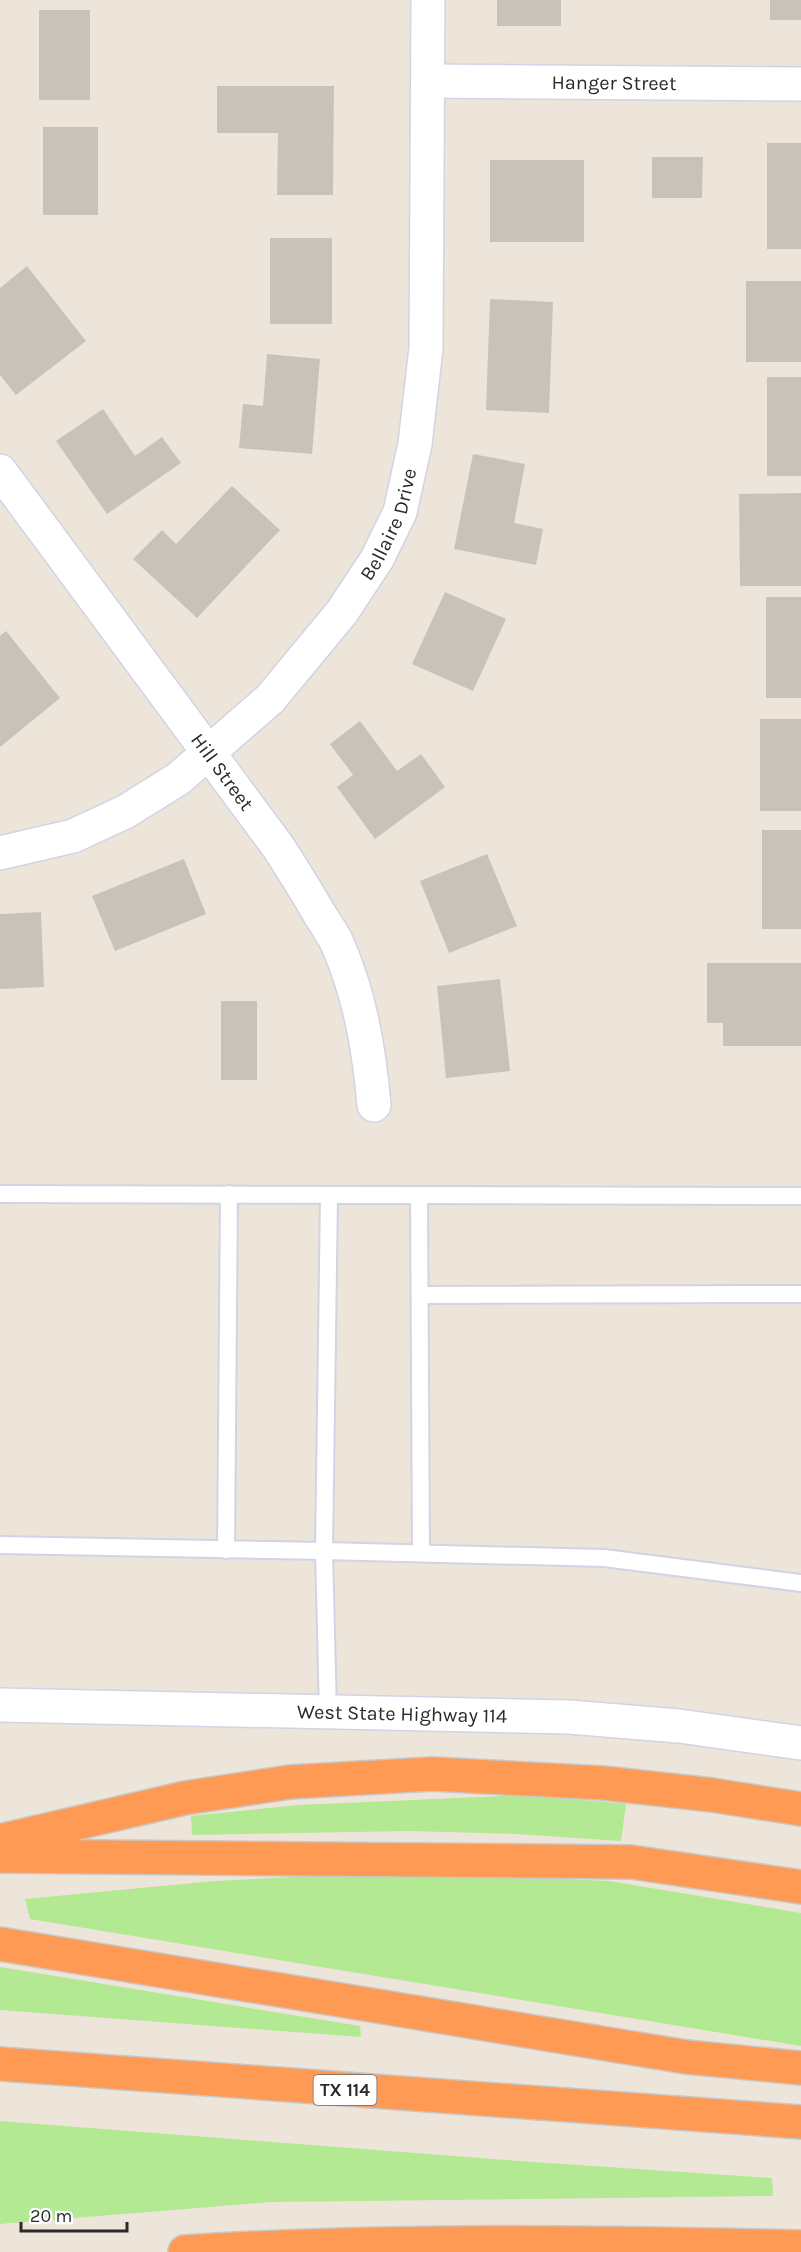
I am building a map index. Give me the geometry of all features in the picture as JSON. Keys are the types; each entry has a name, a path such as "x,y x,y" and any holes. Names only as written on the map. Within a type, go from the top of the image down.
{"highway":[{"path":"0,1840 185,1798 279,1784 432,1774 603,1784 712,1795 801,1809"},
{"path":"0,1856 631,1862 801,1887"},
{"path":"0,1944 686,2057 801,2068"},
{"name":"TX 114","path":"0,2064 801,2122"},
{"path":"185,2252 287,2245 545,2241 801,2247"}],"street":[{"name":"Bellaire Drive","path":"0,853 73,836 115,817 178,779 270,699 342,612 377,559 400,512 415,444 426,348 428,0"},
{"name":"Hanger Street","path":"428,81 801,84"},
{"name":"Hill Street","path":"0,471 284,856 336,940 362,1015 370,1059 374,1105"},
{"name":"West State Highway 114","path":"0,1705 569,1717 679,1726 801,1743"}],"lane":[{"path":"0,1194 801,1196"},
{"path":"226,1550 229,1194"},
{"path":"328,1713 324,1551 329,1195"},
{"path":"419,1195 421,1553"},
{"path":"420,1295 801,1294"},
{"path":"0,1545 604,1558 801,1583"}],"green space":[{"path":"529,1795 626,1804 621,1841 517,1834 408,1831 192,1835 191,1816 298,1805"},
{"path":"395,1872 609,1881 801,1913 801,2046 30,1919 25,1899 215,1881"},
{"path":"0,1967 360,2026 361,2037 0,2010"},
{"path":"0,2121 772,2178 773,2196 271,2202 0,2224"}],"building":[{"path":"497,0 561,0 561,26 497,26"},
{"path":"770,0 801,0 801,20 770,20"},
{"path":"39,10 90,10 90,100 39,100"},
{"path":"217,86 334,86 333,195 277,195 278,133 217,133"},
{"path":"43,127 98,127 98,215 43,215"},
{"path":"767,143 801,143 801,249 767,249"},
{"path":"652,157 703,157 702,198 652,198"},
{"path":"490,160 584,160 584,242 490,242"},
{"path":"270,238 332,238 332,324 270,324"},
{"path":"27,266 86,341 16,395 0,375 0,288"},
{"path":"746,281 801,281 801,362 746,362"},
{"path":"490,299 553,302 549,413 486,410"},
{"path":"267,354 320,359 312,454 239,448 243,404 263,406"},
{"path":"767,377 801,377 801,476 767,476"},
{"path":"103,409 135,456 162,437 181,463 107,514 56,441"},
{"path":"473,454 525,464 514,523 543,529 536,565 454,549"},
{"path":"232,486 280,530 197,618 133,559 162,530 176,544"},
{"path":"801,493 801,586 740,586 739,494"},
{"path":"445,592 506,619 473,691 412,664"},
{"path":"766,597 801,597 801,698 766,698"},
{"path":"6,631 60,698 0,747 0,636"},
{"path":"760,719 801,719 801,811 760,811"},
{"path":"360,721 397,771 421,754 445,787 375,839 337,787 353,775 330,744"},
{"path":"762,830 801,830 801,929 762,929"},
{"path":"487,854 517,926 449,953 420,881"},
{"path":"184,859 206,914 115,951 92,896"},
{"path":"41,912 44,987 0,989 0,914"},
{"path":"707,963 801,963 801,1046 723,1046 723,1023 707,1023"},
{"path":"500,979 510,1071 446,1078 437,986"},
{"path":"221,1001 257,1001 257,1080 221,1080"}]}
